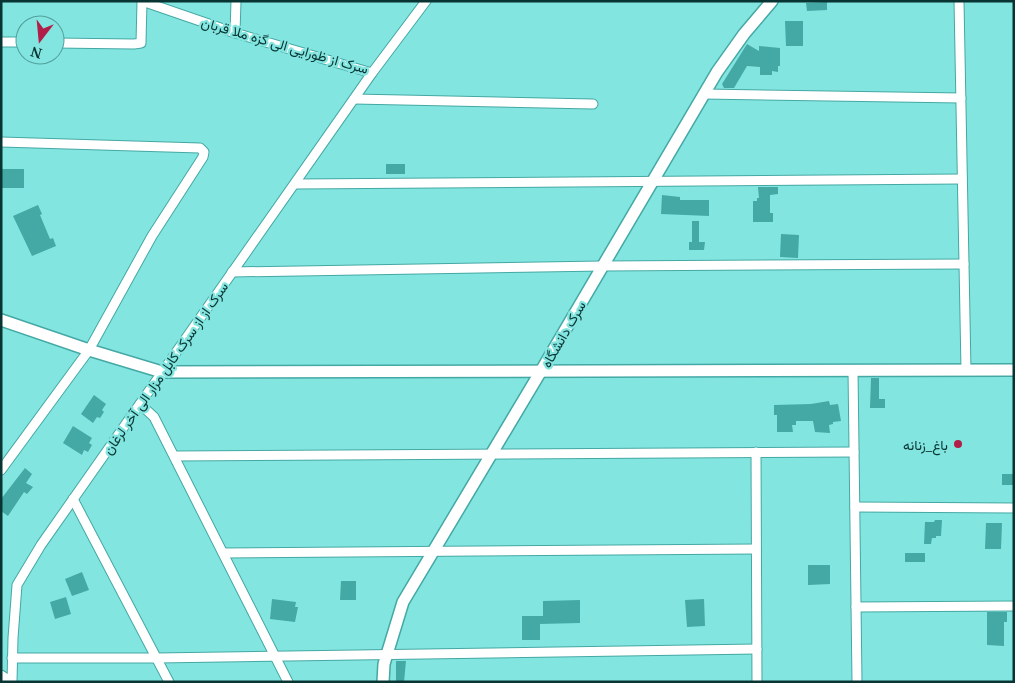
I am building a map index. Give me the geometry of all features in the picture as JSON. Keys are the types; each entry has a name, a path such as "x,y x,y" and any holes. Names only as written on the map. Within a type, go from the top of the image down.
{"street":[{"name":"سرک از ظورایی الی گزه ملا قربان","path":"142,1 235,33 372,73 426,1"},
{"path":"65,43 141,43 142,1"},
{"path":"235,33 236,1"},
{"name":"سرک دانشگاه","path":"384,682 384,664 403,602 542,371 717,72 744,34 772,1"},
{"path":"959,1 966,370"},
{"path":"1,42 15,42"},
{"name":"سرک از از سرک کابل مزار الی آخر لرغان","path":"12,682 17,585 41,545 372,73"},
{"path":"704,94 961,98"},
{"path":"354,99 593,104"},
{"path":"1,142 200,148 204,152 203,157 152,236 89,350 1,470"},
{"path":"294,184 962,179"},
{"path":"232,272 603,266 964,264"},
{"path":"1,320 89,350 162,372 1014,370"},
{"path":"853,370 857,682"},
{"path":"140,404 154,417 288,682"},
{"path":"756,452 757,682"},
{"path":"174,456 854,452"},
{"path":"74,499 169,682"},
{"path":"854,507 1014,508"},
{"path":"223,553 756,549"},
{"path":"856,607 1014,606"},
{"path":"12,658 157,658 757,649"},
{"path":"1,675 12,682"}],"building":[{"path":"827,2 827,10 807,11 806,3"},
{"path":"785,21 803,21 803,46 786,46"},
{"path":"747,44 759,51 759,46 780,48 778,72 772,71 772,75 760,75 760,67 747,66 734,88 724,88 722,84"},
{"path":"386,164 405,164 405,174 386,174"},
{"path":"1,169 24,169 24,188 1,188"},
{"path":"758,187 778,187 778,194 770,195 770,213 773,213 773,222 753,222 753,201 757,201 757,198 759,198"},
{"path":"662,195 680,197 680,200 709,200 709,216 661,214"},
{"path":"38,205 50,239 53,238 56,246 32,256 13,216"},
{"path":"692,221 699,221 699,242 705,242 704,250 689,250 689,242 692,242"},
{"path":"781,234 799,235 798,258 780,257"},
{"path":"871,378 879,378 879,399 885,399 885,408 870,408"},
{"path":"94,395 106,404 100,418 97,417 93,423 81,414"},
{"path":"829,401 830,405 838,404 841,421 833,422 833,424 829,425 830,433 815,432 813,421 796,421 796,425 792,425 793,432 777,432 777,415 774,415 774,405 811,404"},
{"path":"73,426 92,438 89,443 92,445 88,452 84,450 82,455 63,443"},
{"path":"25,468 32,474 26,483 33,487 27,494 24,492 8,516 1,511 1,499"},
{"path":"1002,474 1014,474 1014,485 1002,485"},
{"path":"935,520 942,520 941,536 932,538 931,544 924,544 925,522 934,522"},
{"path":"986,523 1002,523 1001,549 985,549"},
{"path":"905,553 925,553 925,562 905,562"},
{"path":"808,565 830,565 830,584 808,585"},
{"path":"82,572 89,590 72,596 65,579"},
{"path":"341,581 356,581 356,600 340,600"},
{"path":"66,597 71,614 55,619 50,602"},
{"path":"272,599 296,602 295,607 298,607 295,622 270,619"},
{"path":"704,599 705,626 687,627 685,600"},
{"path":"580,600 580,623 540,624 540,640 522,640 522,616 543,616 543,601"},
{"path":"987,612 1007,612 1007,622 1004,622 1004,646 987,645"},
{"path":"396,661 406,661 404,682 396,682"}],"place":[{"name":"باغ_زنانه","path":"958,444"}]}
